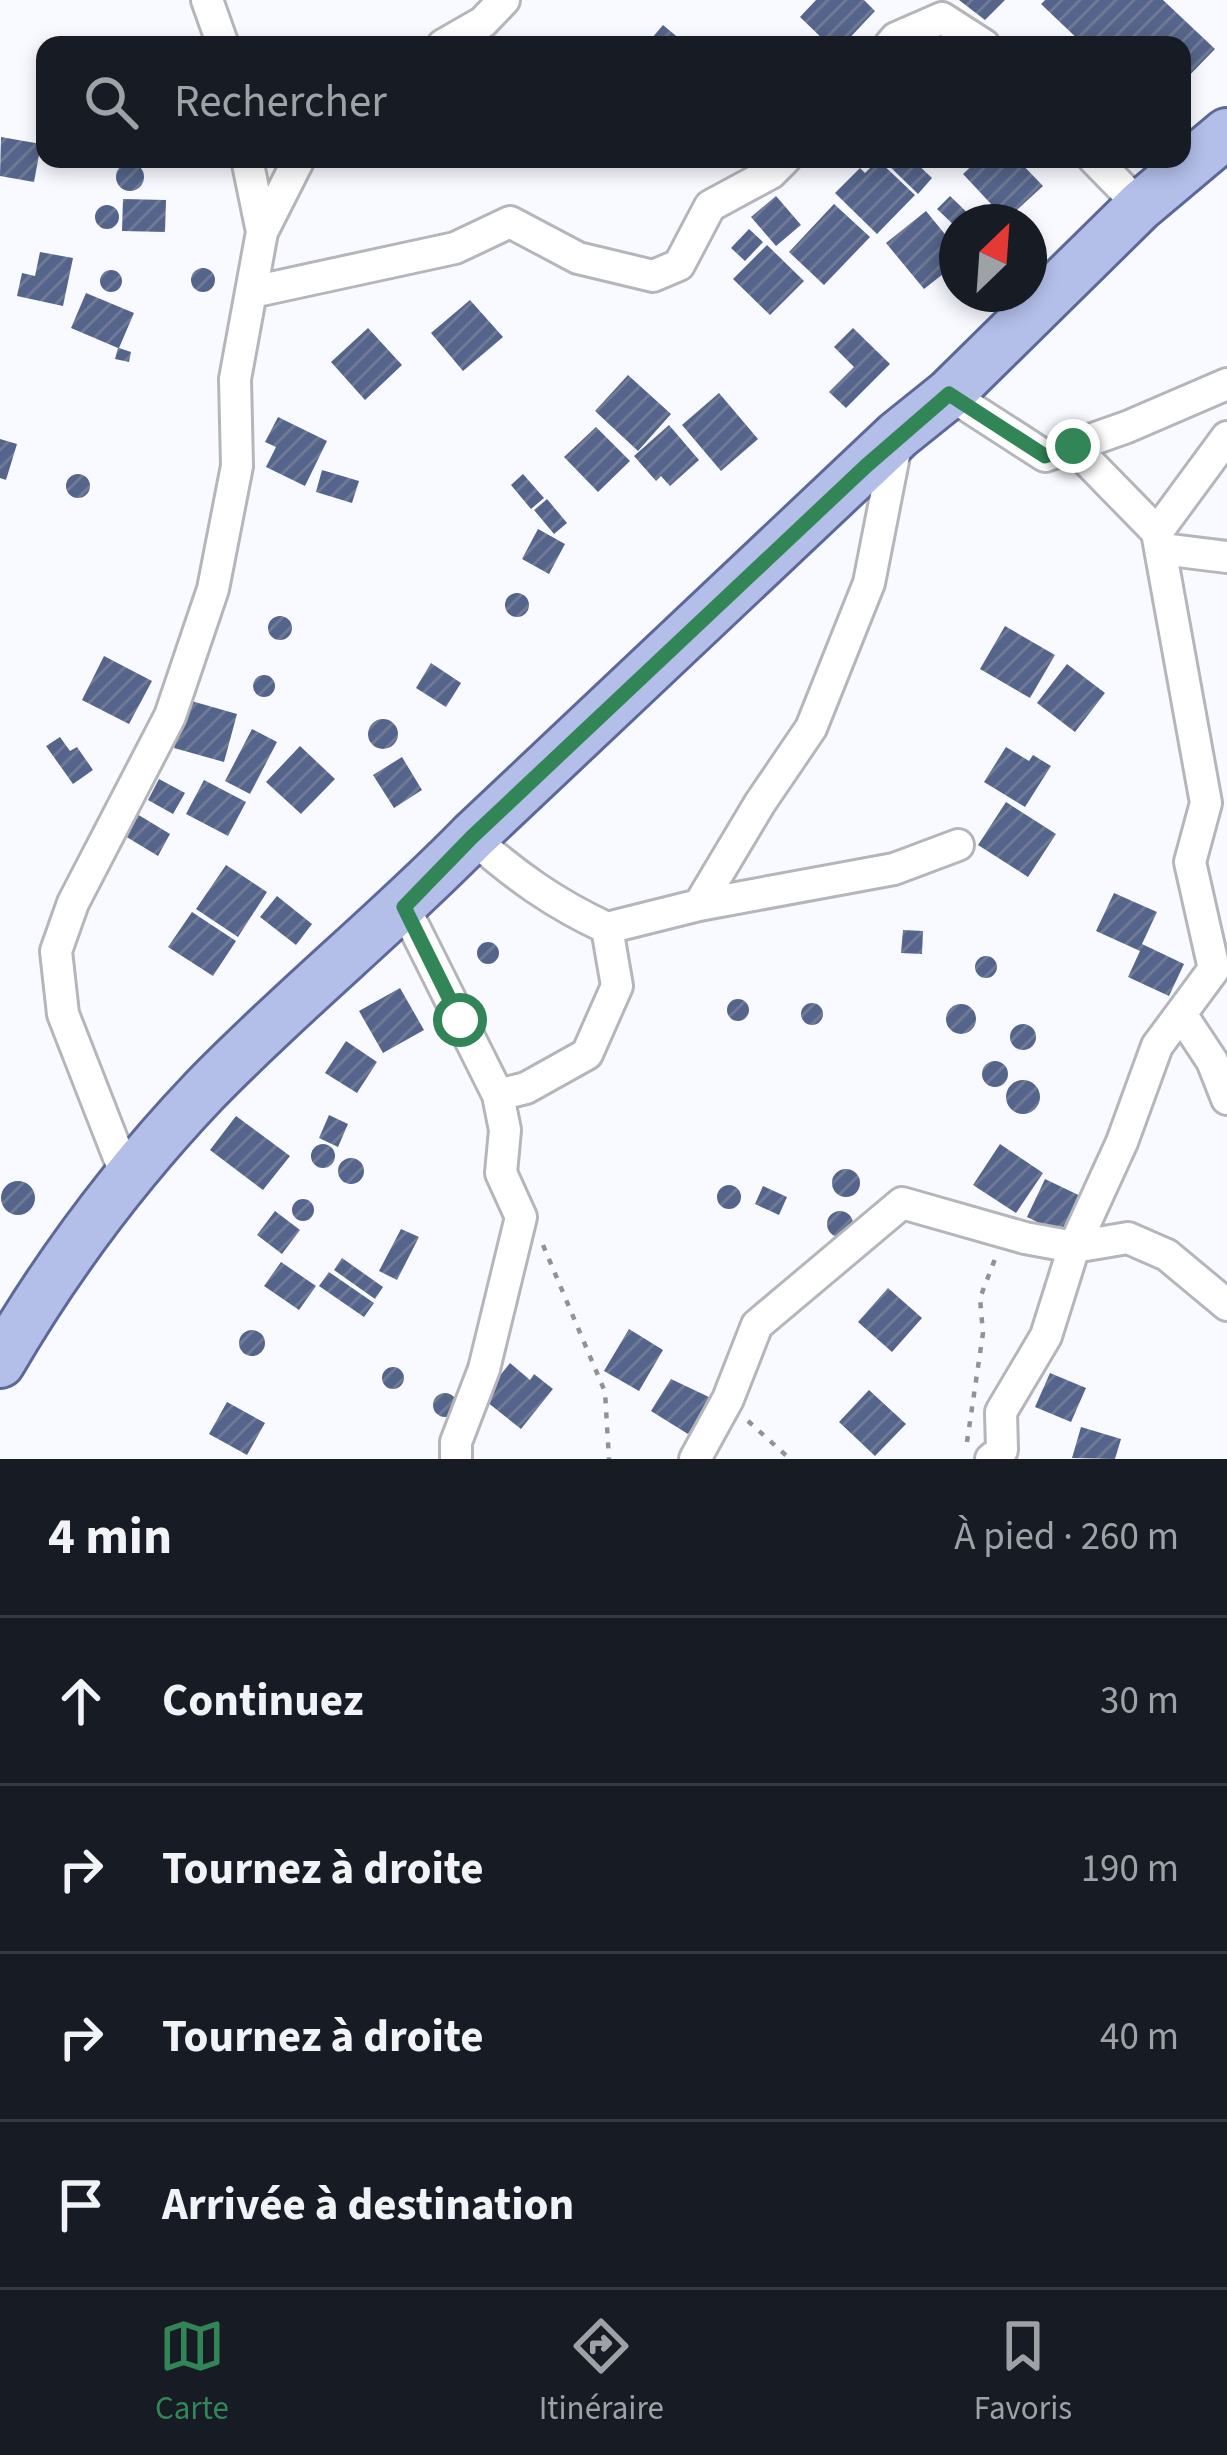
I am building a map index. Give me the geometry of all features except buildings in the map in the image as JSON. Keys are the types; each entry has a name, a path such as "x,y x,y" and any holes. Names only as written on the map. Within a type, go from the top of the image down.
{"main road":[{"path":"1191,163 1227,133"},
{"path":"0,1363 33,1307 127,1178 206,1089 1185,168"}],"street":[{"path":"207,0 220,36"},
{"path":"459,36 483,22 493,3 532,0"},
{"path":"901,36 942,18 970,36"},
{"path":"249,168 262,232"},
{"path":"127,1178 63,1014 56,952 73,903 170,716 214,589 236,466 235,379 262,232 294,168"},
{"path":"252,292 454,248 510,222 578,259 653,276 680,266 710,206 776,168"},
{"path":"1103,168 1140,206"},
{"path":"949,394 1045,456 1227,384"},
{"path":"699,905 811,728 869,583 898,435"},
{"path":"1160,540 1227,437"},
{"path":"991,1459 1001,1450 1000,1412 1046,1336 1074,1247 1122,1142 1157,1046 1214,969 1190,862 1206,803 1160,540 1073,446"},
{"path":"1160,540 1227,557"},
{"path":"472,837 516,877 607,928 699,905 894,868 958,845"},
{"path":"404,907 498,1095 505,1130 501,1173 521,1217 484,1369 456,1442 456,1459"},
{"path":"498,1095 526,1088 587,1054 617,986 607,928"},
{"path":"1181,1013 1212,1061 1227,1099"},
{"path":"695,1459 728,1400 757,1325 902,1203 1074,1247 1128,1238 1167,1256 1227,1305"}],"path":[{"path":"521,1217 550,1254 605,1392 609,1459"},
{"path":"964,1459 983,1334 980,1298 1007,1233"},
{"path":"728,1400 790,1459"}],"route":[{"path":"460,1020 404,907 472,837 898,435 949,394 1045,456 1073,446"}]}
